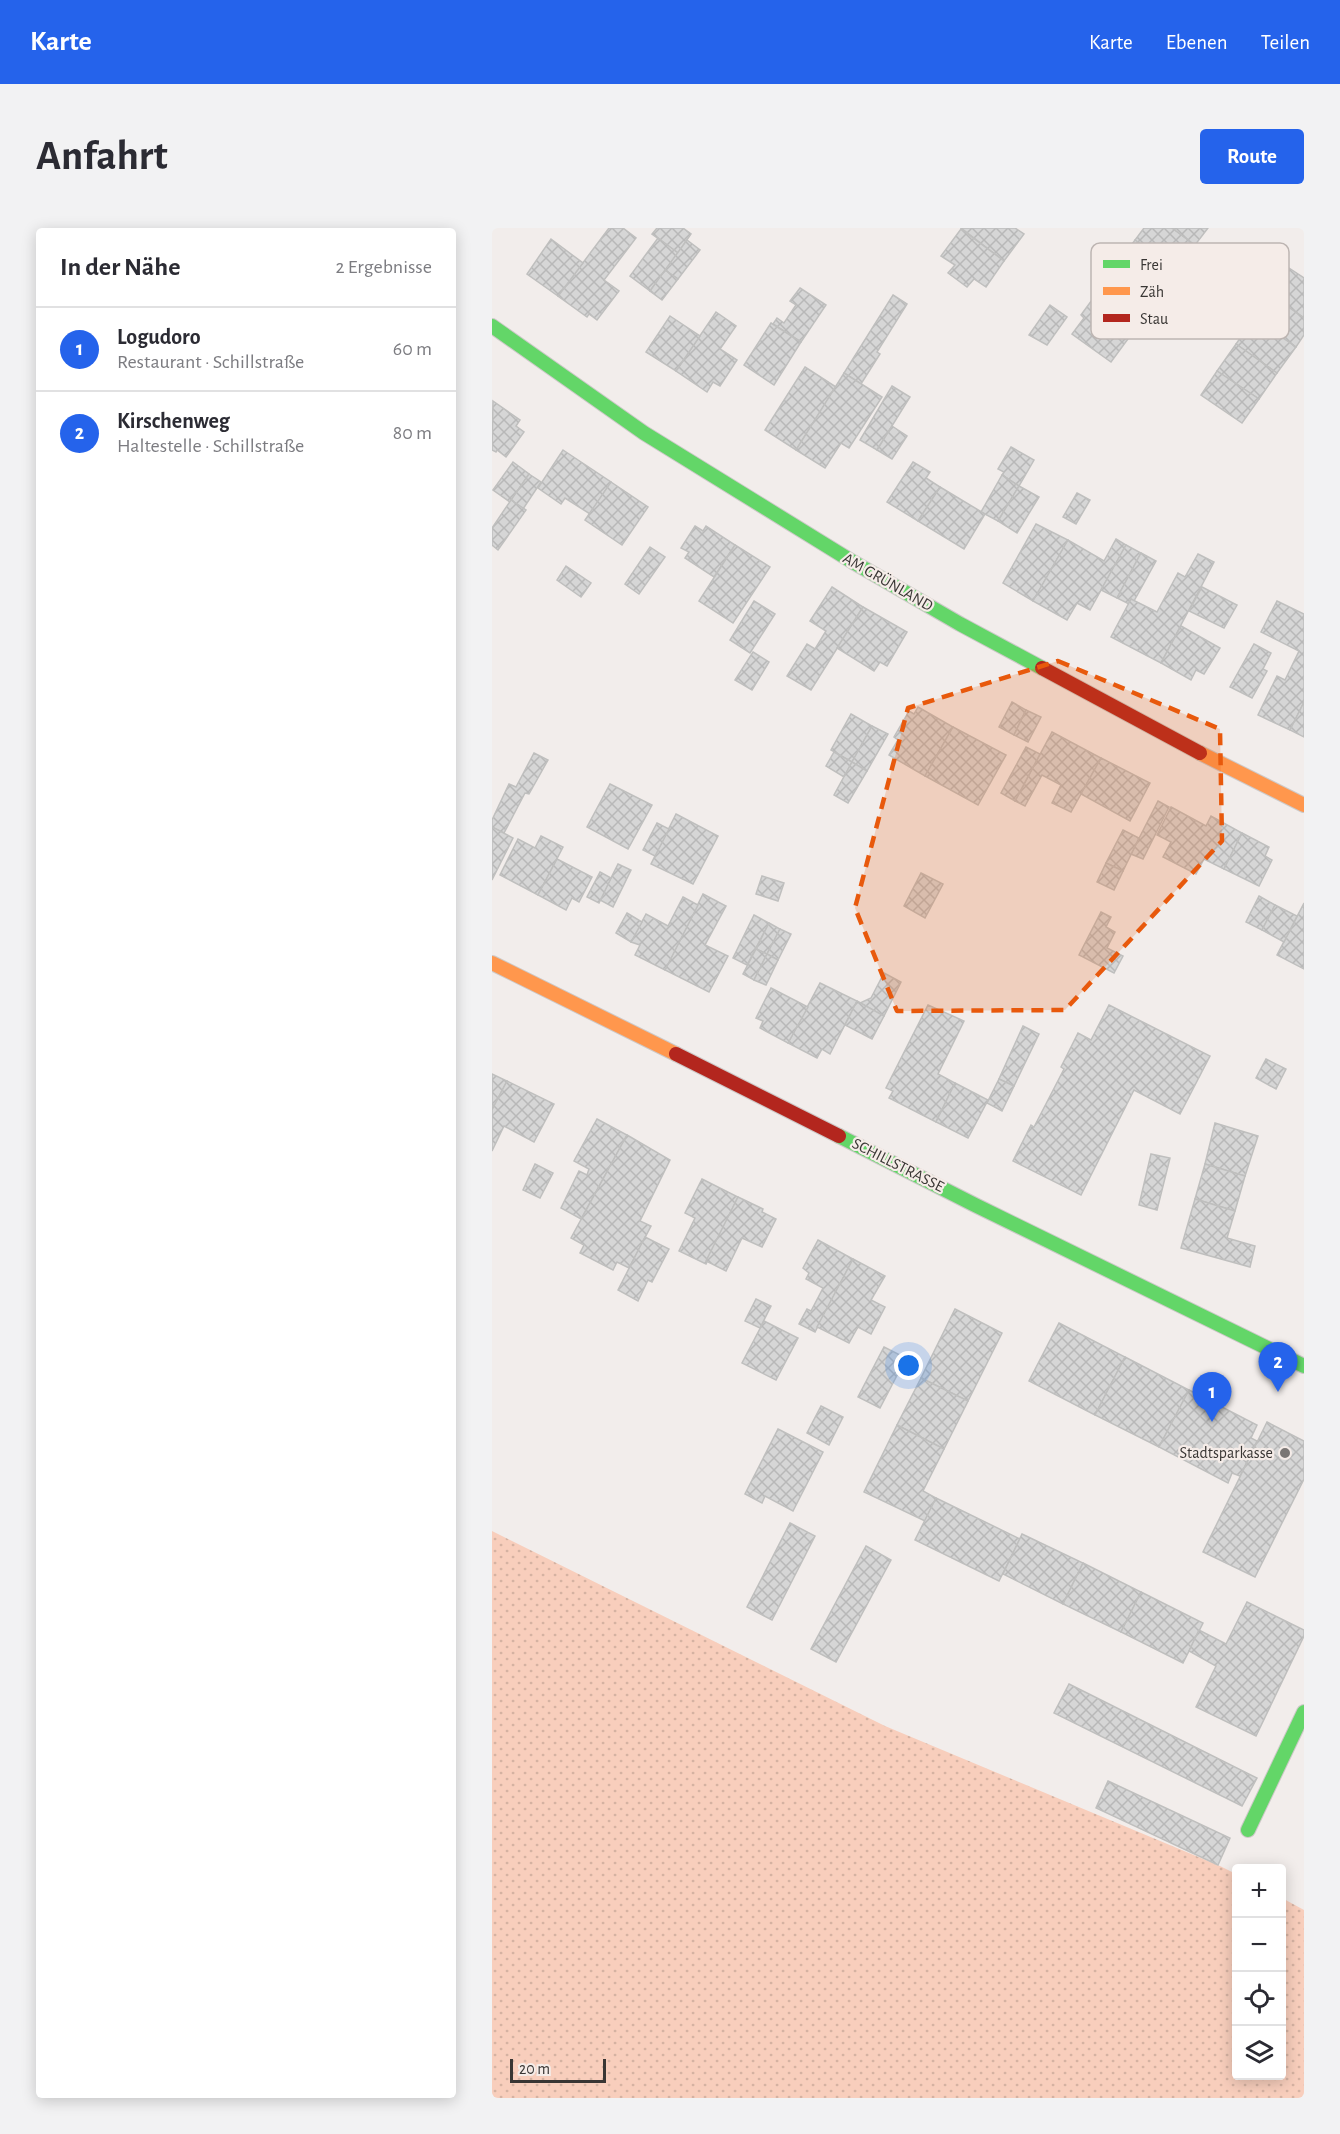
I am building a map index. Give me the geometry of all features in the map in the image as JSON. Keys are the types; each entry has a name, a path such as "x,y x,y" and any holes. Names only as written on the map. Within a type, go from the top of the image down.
{"street":[{"name":"AM GRÜNLAND","path":"492,326 644,433 853,562 960,624 1182,744 1304,805"},
{"name":"SCHILLSTRASSE","path":"492,963 746,1088 975,1205 1304,1366"},
{"path":"1248,1830 1304,1712"}],"highlighted area":[{"path":"1058,661 1220,729 1222,841 1065,1010 897,1011 855,908 908,708"}],"shaded area":[{"path":"492,1531 885,1726 1232,1872 1232,2080 1286,2080 1286,1900 1304,1910 1304,2098 492,2098"}],"building":[{"path":"609,228 623,228 636,238 604,280 619,291 597,320 589,314 587,317 558,296"},
{"path":"657,228 683,228 691,234 678,253 652,234"},
{"path":"961,228 1015,228 1024,234 1004,261"},
{"path":"1144,228 1172,228 1192,243 1139,243 1135,240"},
{"path":"1172,228 1208,228 1197,243 1192,243"},
{"path":"961,229 1004,261 986,287 974,279 967,287 948,273 955,265 941,256"},
{"path":"658,238 678,253 650,291 630,276"},
{"path":"551,239 583,263 558,296 527,274"},
{"path":"687,240 700,250 678,279 665,270"},
{"path":"1289,268 1304,278 1304,318 1289,307"},
{"path":"665,270 678,279 662,300 650,291"},
{"path":"800,288 826,305 801,342 773,324 777,318 784,323 796,305 790,301"},
{"path":"893,295 907,304 877,352 880,354 861,384 844,373"},
{"path":"1091,301 1091,339 1128,339 1111,362 1072,334 1084,318 1081,315"},
{"path":"1050,305 1067,317 1047,345 1029,335"},
{"path":"1289,307 1304,318 1304,335 1296,347 1284,339 1289,339"},
{"path":"716,312 736,326 720,349 737,360 720,386 713,382 707,392 676,371"},
{"path":"670,316 700,336 676,371 646,352"},
{"path":"771,323 801,342 774,385 744,365"},
{"path":"1239,339 1284,339 1296,347 1277,373 1236,344"},
{"path":"1236,344 1277,373 1259,399 1217,371"},
{"path":"805,367 836,387 796,450 765,430"},
{"path":"1217,371 1259,399 1242,423 1201,395"},
{"path":"844,373 882,397 849,448 841,443 825,468 796,450"},
{"path":"892,386 910,397 877,450 860,440"},
{"path":"493,401 520,420 516,426 524,432 506,457 497,450 496,452 492,450"},
{"path":"892,426 907,436 892,459 877,450"},
{"path":"1011,447 1034,460 1019,486 1002,475 1004,472 998,469"},
{"path":"563,450 611,482 590,514 565,498 561,504 538,488"},
{"path":"513,462 529,474 510,502 493,490"},
{"path":"913,462 930,472 926,478 940,487 918,521 887,502"},
{"path":"529,474 541,482 523,509 511,500"},
{"path":"1002,475 1019,486 998,521 981,512"},
{"path":"611,482 648,507 622,545 585,520"},
{"path":"1019,486 1039,497 1017,533 998,521"},
{"path":"940,487 985,514 964,549 918,521"},
{"path":"1077,493 1090,500 1076,524 1063,517"},
{"path":"511,500 526,510 498,550 492,545 492,528"},
{"path":"1036,524 1068,540 1033,601 1003,583"},
{"path":"695,526 703,531 706,526 735,545 714,577 685,558 689,552 681,548"},
{"path":"1116,539 1126,545 1090,610 1077,603 1067,620 1033,601 1068,540 1104,561"},
{"path":"735,545 770,567 733,623 699,601"},
{"path":"1126,545 1141,553 1117,598 1101,590"},
{"path":"650,547 665,557 639,594 625,584"},
{"path":"1141,553 1156,561 1134,601 1131,599 1129,604 1117,598"},
{"path":"1198,554 1214,562 1161,663 1111,637 1131,599 1157,612 1178,573 1185,577"},
{"path":"566,566 591,583 581,597 557,580"},
{"path":"832,587 863,607 811,690 787,676 807,644 815,649 826,631 810,621"},
{"path":"1202,587 1237,605 1224,628 1189,611"},
{"path":"754,601 775,614 750,653 730,640"},
{"path":"1277,601 1304,614 1304,702 1290,730 1258,715 1277,676 1285,680 1299,651 1261,632"},
{"path":"863,607 907,632 887,666 880,662 874,671 837,648"},
{"path":"1181,626 1220,648 1204,674 1196,670 1191,680 1161,663"},
{"path":"1254,644 1271,653 1263,669 1267,671 1252,698 1230,687"},
{"path":"753,652 769,662 752,690 735,680"},
{"path":"1012,702 1026,710 1014,735 999,727"},
{"path":"1304,702 1304,737 1290,730"},
{"path":"918,707 953,727 925,776 889,755 898,740 894,737 909,711 914,714"},
{"path":"1026,710 1041,717 1028,742 1014,735"},
{"path":"851,714 872,726 852,762 831,750"},
{"path":"872,726 888,734 867,771 852,762"},
{"path":"953,727 1006,755 978,805 925,776"},
{"path":"1052,732 1101,758 1071,812 1052,803 1061,785 1042,775 1025,806 1015,801"},
{"path":"1026,747 1040,754 1015,801 1001,793"},
{"path":"834,752 852,762 844,777 826,766"},
{"path":"534,753 548,760 529,794 525,793 504,833 492,827 492,820 509,784 516,787"},
{"path":"1101,758 1150,783 1130,821 1081,794"},
{"path":"852,762 867,771 848,803 834,795"},
{"path":"610,784 652,805 628,849 587,827"},
{"path":"1158,801 1169,807 1143,859 1131,854"},
{"path":"1171,807 1206,826 1211,816 1242,833 1224,869 1204,859 1196,874 1163,857 1171,842 1157,835"},
{"path":"676,814 718,836 693,884 651,864"},
{"path":"657,823 669,829 655,856 643,850"},
{"path":"492,827 513,838 492,880"},
{"path":"1123,830 1139,838 1123,871 1106,863"},
{"path":"1242,833 1269,847 1265,856 1272,860 1259,886 1224,869"},
{"path":"541,836 563,847 538,895 500,875 518,839 535,848"},
{"path":"557,859 592,877 579,902 572,898 566,910 538,895"},
{"path":"1106,863 1123,871 1114,890 1097,882"},
{"path":"618,864 631,870 613,907 600,900"},
{"path":"600,872 611,878 599,903 587,897"},
{"path":"921,873 943,884 925,918 904,906"},
{"path":"762,876 784,883 778,901 756,894"},
{"path":"703,894 726,906 705,945 728,956 709,992 665,970"},
{"path":"1259,896 1275,905 1262,930 1246,922"},
{"path":"683,897 698,905 665,970 635,955 640,945 631,942 646,914 668,926"},
{"path":"1304,903 1304,969 1277,955"},
{"path":"1275,905 1297,916 1284,942 1262,930"},
{"path":"1101,912 1111,917 1106,927 1115,932 1107,948 1123,956 1114,973 1079,955"},
{"path":"627,913 642,922 631,942 616,933"},
{"path":"754,915 769,923 747,965 733,958"},
{"path":"769,923 780,929 767,954 756,949"},
{"path":"780,929 791,934 778,960 767,954"},
{"path":"756,949 767,954 754,980 743,974"},
{"path":"767,954 778,960 766,985 754,980"},
{"path":"884,973 901,982 884,1016 860,1003 871,998"},
{"path":"820,983 857,1001 830,1054 822,1049 817,1058 788,1043"},
{"path":"771,988 808,1007 788,1043 760,1028 763,1021 756,1018"},
{"path":"857,1001 884,1016 872,1039 845,1025"},
{"path":"928,1005 964,1021 938,1074 955,1083 936,1122 889,1098 893,1091 886,1088"},
{"path":"1109,1005 1210,1056 1180,1114 1134,1090 1081,1195 1013,1161 1031,1125 1034,1127 1064,1069 1061,1067 1078,1033 1091,1040"},
{"path":"1023,1026 1039,1034 1014,1086 999,1079"},
{"path":"1266,1059 1286,1069 1276,1089 1256,1078"},
{"path":"492,1074 507,1081 492,1110"},
{"path":"999,1079 1014,1086 1002,1111 987,1103"},
{"path":"507,1081 554,1104 534,1142 504,1126 492,1151 492,1110"},
{"path":"955,1083 988,1100 968,1138 936,1122"},
{"path":"597,1119 627,1135 581,1219 561,1208 579,1171 587,1175 589,1169 574,1161"},
{"path":"1215,1123 1258,1136 1245,1176 1205,1164"},
{"path":"627,1135 670,1160 640,1221 651,1226 629,1268 617,1262 613,1270 580,1253 584,1245 571,1238"},
{"path":"1151,1154 1170,1158 1157,1210 1139,1205"},
{"path":"535,1164 553,1173 540,1198 523,1190"},
{"path":"1205,1164 1245,1176 1235,1211 1195,1199"},
{"path":"702,1179 738,1197 706,1264 679,1251 695,1218 685,1213"},
{"path":"738,1197 763,1209 762,1212 776,1219 762,1247 742,1238 726,1271 706,1261"},
{"path":"1195,1199 1235,1211 1227,1238 1255,1246 1250,1267 1181,1248"},
{"path":"645,1237 669,1249 652,1282 648,1280 638,1301 618,1290"},
{"path":"818,1240 853,1259 815,1332 799,1324 807,1309 811,1311 823,1288 806,1279 809,1273 803,1268"},
{"path":"853,1259 885,1276 871,1300 885,1307 871,1334 858,1327 849,1343 817,1327"},
{"path":"756,1299 771,1306 760,1328 745,1321"},
{"path":"955,1309 1002,1333 968,1401 921,1378"},
{"path":"764,1321 798,1338 776,1380 742,1363"},
{"path":"1059,1323 1125,1357 1095,1415 1029,1381"},
{"path":"884,1347 906,1358 880,1408 858,1397"},
{"path":"1125,1357 1189,1390 1159,1447 1095,1415"},
{"path":"921,1378 968,1401 944,1449 897,1425"},
{"path":"1189,1390 1257,1425 1251,1438 1257,1441 1240,1476 1232,1473 1228,1483 1159,1447"},
{"path":"821,1406 843,1417 829,1445 807,1433"},
{"path":"1267,1422 1304,1441 1304,1479 1255,1577 1203,1552"},
{"path":"897,1425 944,1449 923,1491 936,1498 925,1521 864,1492"},
{"path":"778,1429 823,1452 793,1511 765,1496 762,1503 745,1494"},
{"path":"936,1498 1020,1539 999,1581 915,1540"},
{"path":"790,1523 815,1536 772,1620 747,1607"},
{"path":"1022,1534 1083,1563 1063,1604 1003,1574"},
{"path":"866,1546 891,1560 836,1662 811,1649"},
{"path":"1083,1563 1141,1592 1121,1632 1063,1604"},
{"path":"1141,1592 1203,1623 1183,1663 1121,1632"},
{"path":"1247,1602 1304,1630 1304,1636 1256,1736 1196,1707 1216,1666 1189,1651 1199,1630 1226,1644"},
{"path":"1069,1684 1257,1778 1242,1806 1054,1713"},
{"path":"1108,1781 1230,1838 1218,1865 1096,1808"}],"traffic: fast":[{"path":"492,326 644,433 853,562 1042,668"},
{"path":"839,1136 1304,1366"},
{"path":"1248,1830 1304,1712"}],"traffic: slow":[{"path":"1200,753 1304,805"},
{"path":"492,963 676,1054"}],"traffic: jam":[{"path":"1042,668 1200,753"},
{"path":"676,1054 839,1136"}],"place":[{"name":"Kirschenweg","path":"1278,1392"},
{"name":"Logudoro","path":"1212,1422"},
{"name":"Stadtsparkasse","path":"1285,1453"}]}
